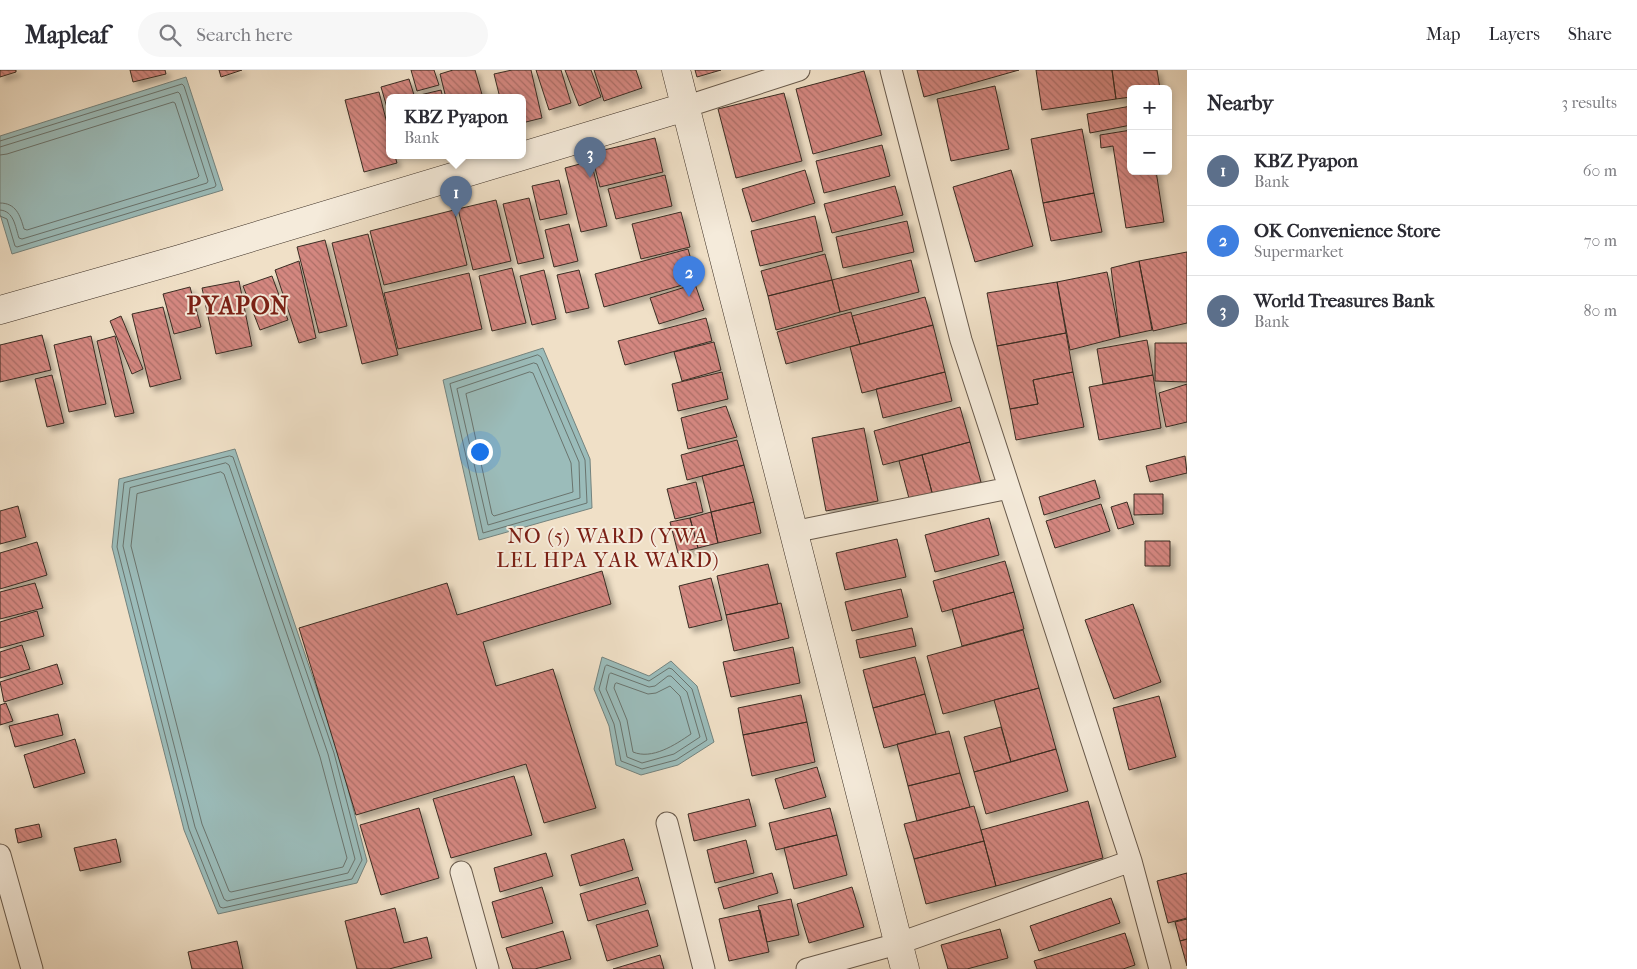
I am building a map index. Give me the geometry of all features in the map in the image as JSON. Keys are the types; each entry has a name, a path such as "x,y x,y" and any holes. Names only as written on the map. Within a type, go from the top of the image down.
{"main road":[{"path":"676,70 901,956"},
{"path":"526,155 685,107"},
{"path":"0,310 180,259 512,159"}],"street":[{"path":"685,107 799,70"},
{"path":"891,70 961,340 1131,861 1160,969"},
{"path":"793,532 1009,488"},
{"path":"667,823 704,969"},
{"path":"0,855 32,969"},
{"path":"807,969 901,956 1131,861"},
{"path":"461,872 488,969"}],"water":[{"path":"186,77 223,190 12,254 0,214 0,136"},
{"path":"543,348 590,459 592,508 479,540 443,380"},
{"path":"235,449 338,751 367,861 357,883 218,914 184,830 112,547 119,479"},
{"path":"602,657 649,676 671,661 697,686 714,742 678,765 641,775 616,765 609,726 594,689"}],"building":[{"path":"0,70 16,70 16,72 0,77"},
{"path":"130,70 165,70 166,74 133,82"},
{"path":"219,70 242,70 221,77"},
{"path":"411,70 434,70 439,85 417,91"},
{"path":"453,70 475,70 482,94 445,94 440,74"},
{"path":"512,70 531,70 542,118 526,122 526,94 499,94 494,74"},
{"path":"536,70 561,70 571,103 549,110"},
{"path":"565,70 591,70 601,97 579,106"},
{"path":"594,70 636,70 642,88 604,101"},
{"path":"695,70 721,70 697,77"},
{"path":"917,70 1019,70 924,97"},
{"path":"1036,70 1112,70 1116,99 1042,110"},
{"path":"1112,70 1157,70 1159,85 1127,85 1127,98 1116,99"},
{"path":"864,71 882,135 813,154 796,89"},
{"path":"409,79 414,94 386,94 386,104 381,87"},
{"path":"995,86 1009,149 951,161 937,99"},
{"path":"441,90 442,94 424,94"},
{"path":"379,92 386,119 386,159 396,159 397,163 364,172 345,100"},
{"path":"784,93 802,161 736,178 718,109"},
{"path":"1127,107 1127,126 1090,133 1087,114"},
{"path":"1082,129 1094,193 1043,203 1031,139"},
{"path":"1127,131 1127,175 1157,175 1164,222 1126,228 1113,146 1101,148 1100,135"},
{"path":"655,138 663,172 600,187 591,153"},
{"path":"882,145 890,176 824,193 816,161"},
{"path":"591,161 607,226 581,232 565,168"},
{"path":"805,170 815,203 752,222 742,189"},
{"path":"1011,170 1033,246 975,262 953,187"},
{"path":"665,175 672,206 616,219 608,189"},
{"path":"559,180 567,214 540,220 532,186"},
{"path":"895,186 903,215 832,233 824,204"},
{"path":"1094,193 1102,232 1051,241 1043,203"},
{"path":"529,198 544,258 518,264 503,204"},
{"path":"496,200 511,261 473,270 458,209"},
{"path":"454,210 467,265 384,285 370,231"},
{"path":"681,212 690,247 641,259 632,224"},
{"path":"815,216 823,251 760,266 751,231"},
{"path":"907,221 914,252 843,268 836,237"},
{"path":"569,224 578,261 554,267 545,230"},
{"path":"368,234 398,355 362,364 332,243"},
{"path":"325,240 347,326 319,333 297,247"},
{"path":"688,249 697,281 604,307 595,274"},
{"path":"1187,252 1187,323 1153,331 1139,261"},
{"path":"825,254 832,280 768,296 761,271"},
{"path":"911,260 919,292 840,312 832,280"},
{"path":"299,261 316,338 299,343 275,270"},
{"path":"1139,261 1152,330 1120,337 1111,268"},
{"path":"512,268 526,323 492,331 479,276"},
{"path":"544,270 556,319 532,325 520,276"},
{"path":"579,270 589,308 566,313 557,275"},
{"path":"1107,272 1120,337 1070,350 1057,282"},
{"path":"469,273 482,329 398,349 384,293"},
{"path":"272,276 288,320 260,330 243,286"},
{"path":"832,280 840,312 776,330 768,296"},
{"path":"239,281 252,346 216,354 202,288"},
{"path":"1057,282 1066,333 997,346 987,293"},
{"path":"695,284 704,310 659,324 650,298"},
{"path":"190,287 201,327 174,334 163,294"},
{"path":"925,297 933,325 860,344 852,316"},
{"path":"163,307 181,379 150,387 132,314"},
{"path":"851,312 860,344 786,364 777,332"},
{"path":"121,316 143,369 132,374 110,321"},
{"path":"706,318 712,341 625,365 618,341"},
{"path":"933,325 945,372 862,393 850,347"},
{"path":"1066,333 1073,372 1033,380 1038,404 1010,409 997,346"},
{"path":"42,335 51,370 0,382 0,345"},
{"path":"91,336 106,404 69,412 54,345"},
{"path":"115,336 134,413 115,417 97,341"},
{"path":"1147,340 1153,375 1103,384 1097,349"},
{"path":"714,342 721,370 682,381 674,352"},
{"path":"1155,343 1187,343 1187,382 1155,381"},
{"path":"722,372 728,399 678,411 672,384"},
{"path":"945,372 952,401 883,418 876,389"},
{"path":"1073,372 1084,427 1016,440 1010,409 1038,404 1033,380"},
{"path":"52,375 64,423 47,427 35,379"},
{"path":"1153,375 1161,428 1099,440 1089,387"},
{"path":"1187,384 1187,422 1166,427 1159,393"},
{"path":"726,406 737,437 688,449 681,418"},
{"path":"960,407 970,442 883,465 874,431"},
{"path":"864,428 878,501 826,511 812,438"},
{"path":"737,440 744,465 687,480 681,455"},
{"path":"970,442 981,482 933,496 922,455"},
{"path":"922,455 933,496 910,502 899,461"},
{"path":"1185,456 1187,473 1150,482 1146,466"},
{"path":"744,465 754,502 711,512 702,476"},
{"path":"1095,480 1100,498 1044,515 1039,497"},
{"path":"696,482 703,512 675,519 667,489"},
{"path":"1134,494 1163,494 1163,514 1134,515"},
{"path":"754,502 761,533 718,543 711,512"},
{"path":"1127,502 1134,524 1118,529 1111,507"},
{"path":"1101,504 1110,531 1055,548 1046,521"},
{"path":"18,506 26,537 0,544 0,511"},
{"path":"711,512 718,543 698,548 690,518"},
{"path":"690,518 698,548 678,553 670,522"},
{"path":"989,518 999,555 935,572 925,535"},
{"path":"897,539 906,577 845,590 836,553"},
{"path":"1145,541 1170,541 1170,566 1145,566"},
{"path":"37,542 47,575 0,589 0,553"},
{"path":"1005,561 1014,592 942,612 933,581"},
{"path":"768,564 778,604 726,615 717,576"},
{"path":"602,571 611,604 483,642 496,686 553,669 596,808 544,823 526,764 356,815 299,628 447,583 457,615"},
{"path":"711,578 722,620 689,628 679,586"},
{"path":"35,583 43,608 0,619 0,592"},
{"path":"901,589 908,617 852,631 845,602"},
{"path":"1014,592 1024,629 962,646 952,609"},
{"path":"781,603 789,638 734,651 726,615"},
{"path":"1133,604 1161,682 1114,699 1085,620"},
{"path":"37,611 44,636 0,648 0,622"},
{"path":"912,628 916,646 860,658 856,640"},
{"path":"1023,630 1039,688 943,714 927,656"},
{"path":"22,645 30,669 0,678 0,652"},
{"path":"793,647 800,683 731,697 723,662"},
{"path":"915,657 925,694 873,708 863,670"},
{"path":"57,664 63,684 4,702 0,682"},
{"path":"1039,688 1056,749 1011,762 994,700"},
{"path":"925,694 936,734 884,748 873,708"},
{"path":"801,695 807,722 743,735 738,708"},
{"path":"1159,696 1176,757 1129,770 1113,708"},
{"path":"6,703 13,721 0,725 0,705"},
{"path":"58,714 63,735 15,747 9,726"},
{"path":"807,722 815,762 752,776 743,735"},
{"path":"1001,727 1011,762 974,772 964,737"},
{"path":"949,731 960,773 908,786 897,744"},
{"path":"75,739 85,773 34,788 24,755"},
{"path":"1056,749 1068,791 986,814 974,772"},
{"path":"817,767 826,797 784,809 775,779"},
{"path":"960,773 970,807 917,821 908,786"},
{"path":"514,776 532,835 451,858 433,799"},
{"path":"749,799 756,826 694,841 688,814"},
{"path":"1088,801 1103,858 996,886 981,830"},
{"path":"974,806 984,841 914,859 904,824"},
{"path":"419,808 439,878 381,895 360,825"},
{"path":"830,808 837,835 776,850 769,823"},
{"path":"39,824 42,837 18,843 15,829"},
{"path":"837,835 847,875 794,889 784,848"},
{"path":"116,839 121,862 80,871 74,848"},
{"path":"624,839 633,870 580,886 571,855"},
{"path":"746,840 754,873 715,883 707,850"},
{"path":"984,841 996,886 926,904 914,859"},
{"path":"546,853 553,876 500,892 494,868"},
{"path":"772,873 778,893 724,909 718,888"},
{"path":"1187,873 1187,918 1168,923 1157,881"},
{"path":"638,877 646,904 588,921 580,894"},
{"path":"542,887 553,923 502,938 492,902"},
{"path":"852,887 864,927 809,943 797,904"},
{"path":"1111,898 1120,923 1039,951 1030,926"},
{"path":"791,899 799,935 767,942 758,906"},
{"path":"395,908 404,943 427,937 432,958 389,969 357,969 345,921"},
{"path":"648,910 658,946 607,961 596,925"},
{"path":"760,910 769,952 729,961 719,919"},
{"path":"1187,919 1187,939 1180,941 1175,922"},
{"path":"1000,929 1008,958 967,969 948,969 941,945"},
{"path":"563,931 571,959 535,969 513,969 506,948"},
{"path":"1125,933 1135,965 1123,969 1037,969 1034,961"},
{"path":"1187,939 1187,966 1180,941"},
{"path":"237,941 243,969 192,969 188,952"},
{"path":"660,955 664,969 613,969"}],"place":[{"name":"World Treasures Bank","path":"590,178"},
{"name":"KBZ Pyapon","path":"456,217"},
{"name":"OK Convenience Store","path":"689,297"}],"district":[{"name":"PYAPON","path":"238,306"},
{"name":"NO (5) WARD (YWA LEL HPA YAR WARD)","path":"608,548"}]}
